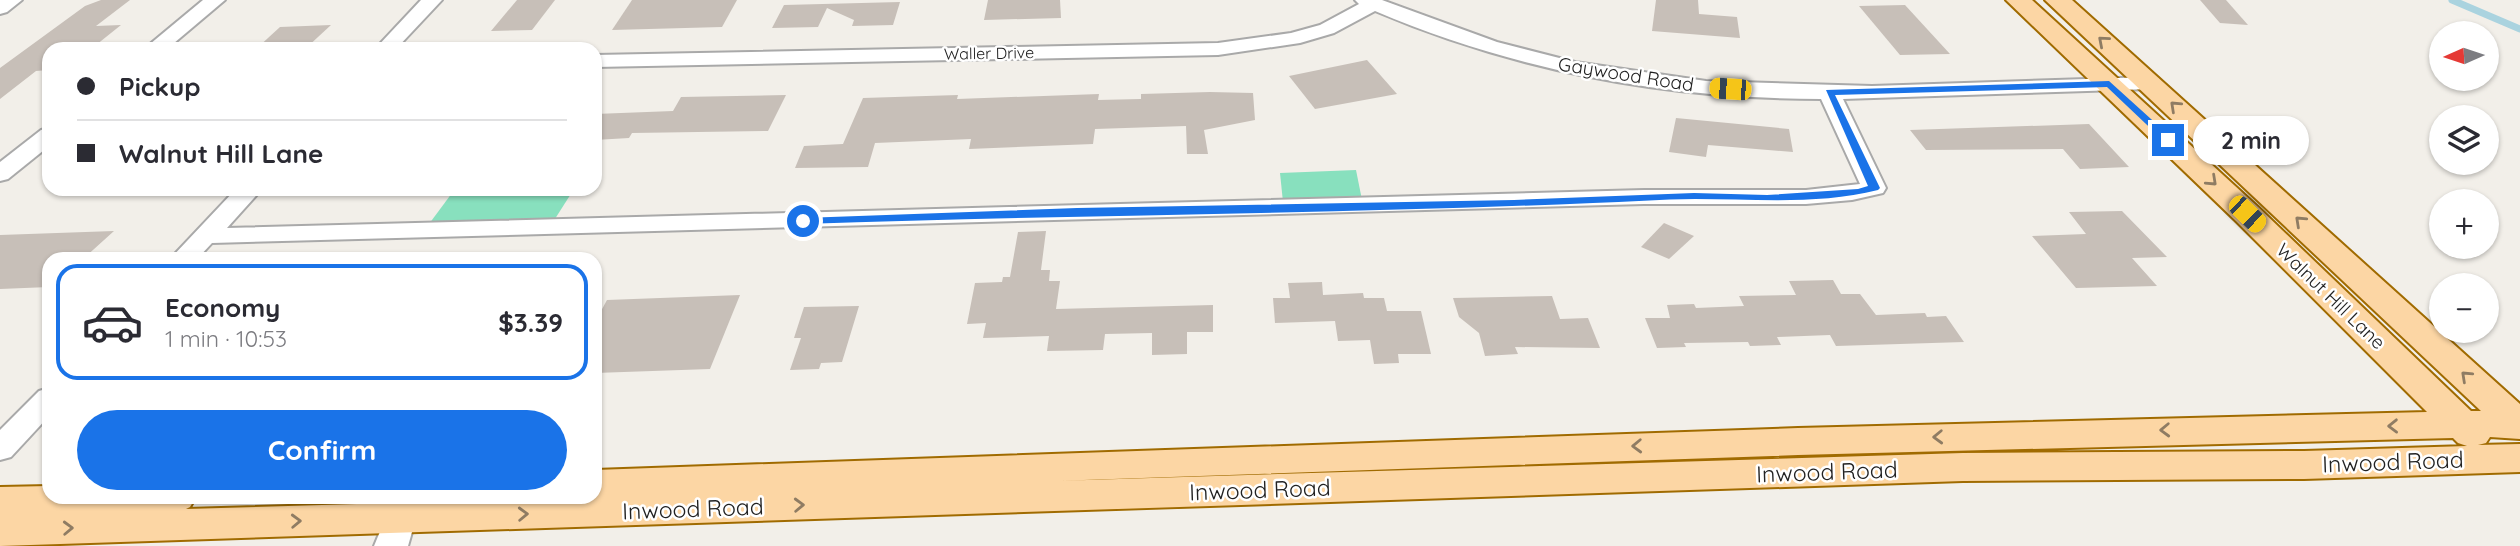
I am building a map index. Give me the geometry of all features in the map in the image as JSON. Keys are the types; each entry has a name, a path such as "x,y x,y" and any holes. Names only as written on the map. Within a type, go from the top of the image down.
{"main road":[{"name":"Walnut Hill Lane","path":"2018,0 2247,214 2461,424 2516,445"},
{"name":"Walnut Hill Lane","path":"2057,0 2150,83 2516,445"},
{"name":"Inwood Road","path":"0,530 401,520 1066,482 1694,460 2207,429 2461,424"},
{"path":"2207,429 2238,464"},
{"name":"Inwood Road","path":"1694,460 1963,467 2304,465 2516,445"},
{"name":"Inwood Road","path":"602,484 1066,482"},
{"path":"0,502 42,501"}],"street":[{"path":"0,8 12,0"},
{"path":"163,42 215,0"},
{"path":"392,42 432,0"},
{"name":"Gaywood Road","path":"1369,2 1444,33 1496,50 1584,70 1704,87 1829,92 2150,83"},
{"name":"Waller Drive","path":"602,61 1218,49 1293,39 1327,29 1369,2"},
{"path":"205,236 462,233 1064,212 1694,196 1767,198 1858,192 1874,188 1829,92"},
{"path":"0,174 42,141"},
{"path":"190,252 243,196"},
{"path":"0,449 42,405"}],"green space":[{"path":"1356,170 1362,200 1283,202 1280,173"},
{"path":"450,196 570,196 553,222 429,224"}],"building":[{"path":"101,0 130,0 96,26 121,25 100,42 42,42 42,71 36,71 0,99 0,68 85,6"},
{"path":"517,0 555,0 532,30 491,31"},
{"path":"632,0 737,0 722,27 612,30"},
{"path":"988,0 1060,0 1061,18 984,20"},
{"path":"1656,0 1698,0 1699,14 1737,17 1740,38 1652,31"},
{"path":"2200,0 2226,0 2248,25 2220,23"},
{"path":"900,2 893,25 852,26 854,20 827,8 818,27 772,28 784,5"},
{"path":"1905,5 1950,54 1900,55 1859,6"},
{"path":"331,25 313,42 264,42 280,27"},
{"path":"1367,60 1397,94 1315,109 1289,76"},
{"path":"1253,93 1255,120 1204,130 1208,154 1187,154 1186,126 1095,129 1093,144 969,149 971,139 875,143 868,167 795,168 804,146 843,144 863,98 958,95 957,99 1099,94 1098,100 1141,99 1141,94"},
{"path":"786,95 768,131 632,133 629,138 602,140 602,114 673,111 681,97"},
{"path":"1676,118 1789,129 1793,152 1708,145 1706,157 1669,152"},
{"path":"2089,124 2129,167 2080,169 2063,149 1926,150 1910,130"},
{"path":"2122,211 2167,257 2132,258 2157,286 2076,288 2032,236 2086,234 2069,212"},
{"path":"1664,223 1694,236 1669,259 1641,247"},
{"path":"114,231 91,252 42,252 42,287 0,289 0,235"},
{"path":"1046,231 1041,270 1050,270 1049,281 1060,281 1056,309 1213,305 1213,332 1187,332 1187,354 1152,355 1152,333 1105,334 1103,350 1047,351 1049,336 983,338 986,323 967,324 975,283 1002,282 1003,277 1010,277 1018,232"},
{"path":"1833,280 1841,294 1860,294 1876,315 1925,313 1927,317 1946,316 1964,342 1836,346 1830,335 1777,337 1781,345 1750,346 1748,342 1684,343 1686,347 1657,348 1645,318 1670,318 1667,305 1694,304 1696,308 1744,306 1739,296 1796,295 1789,281"},
{"path":"1322,282 1323,295 1363,293 1364,298 1384,298 1387,311 1421,311 1431,354 1398,354 1399,363 1374,364 1370,340 1338,341 1335,321 1275,323 1273,298 1290,298 1288,283"},
{"path":"740,295 710,369 602,373 602,309 607,300"},
{"path":"1552,296 1560,319 1588,318 1600,348 1515,347 1518,354 1485,356 1479,333 1459,317 1453,298"},
{"path":"859,306 842,362 821,363 819,369 790,370 801,338 794,338 804,307"}],"waterway":[{"path":"2452,0 2520,29"}],"route":[{"path":"803,221 1694,196 1767,198 1858,192 1874,188 1829,92 2109,84 2168,140"}]}
